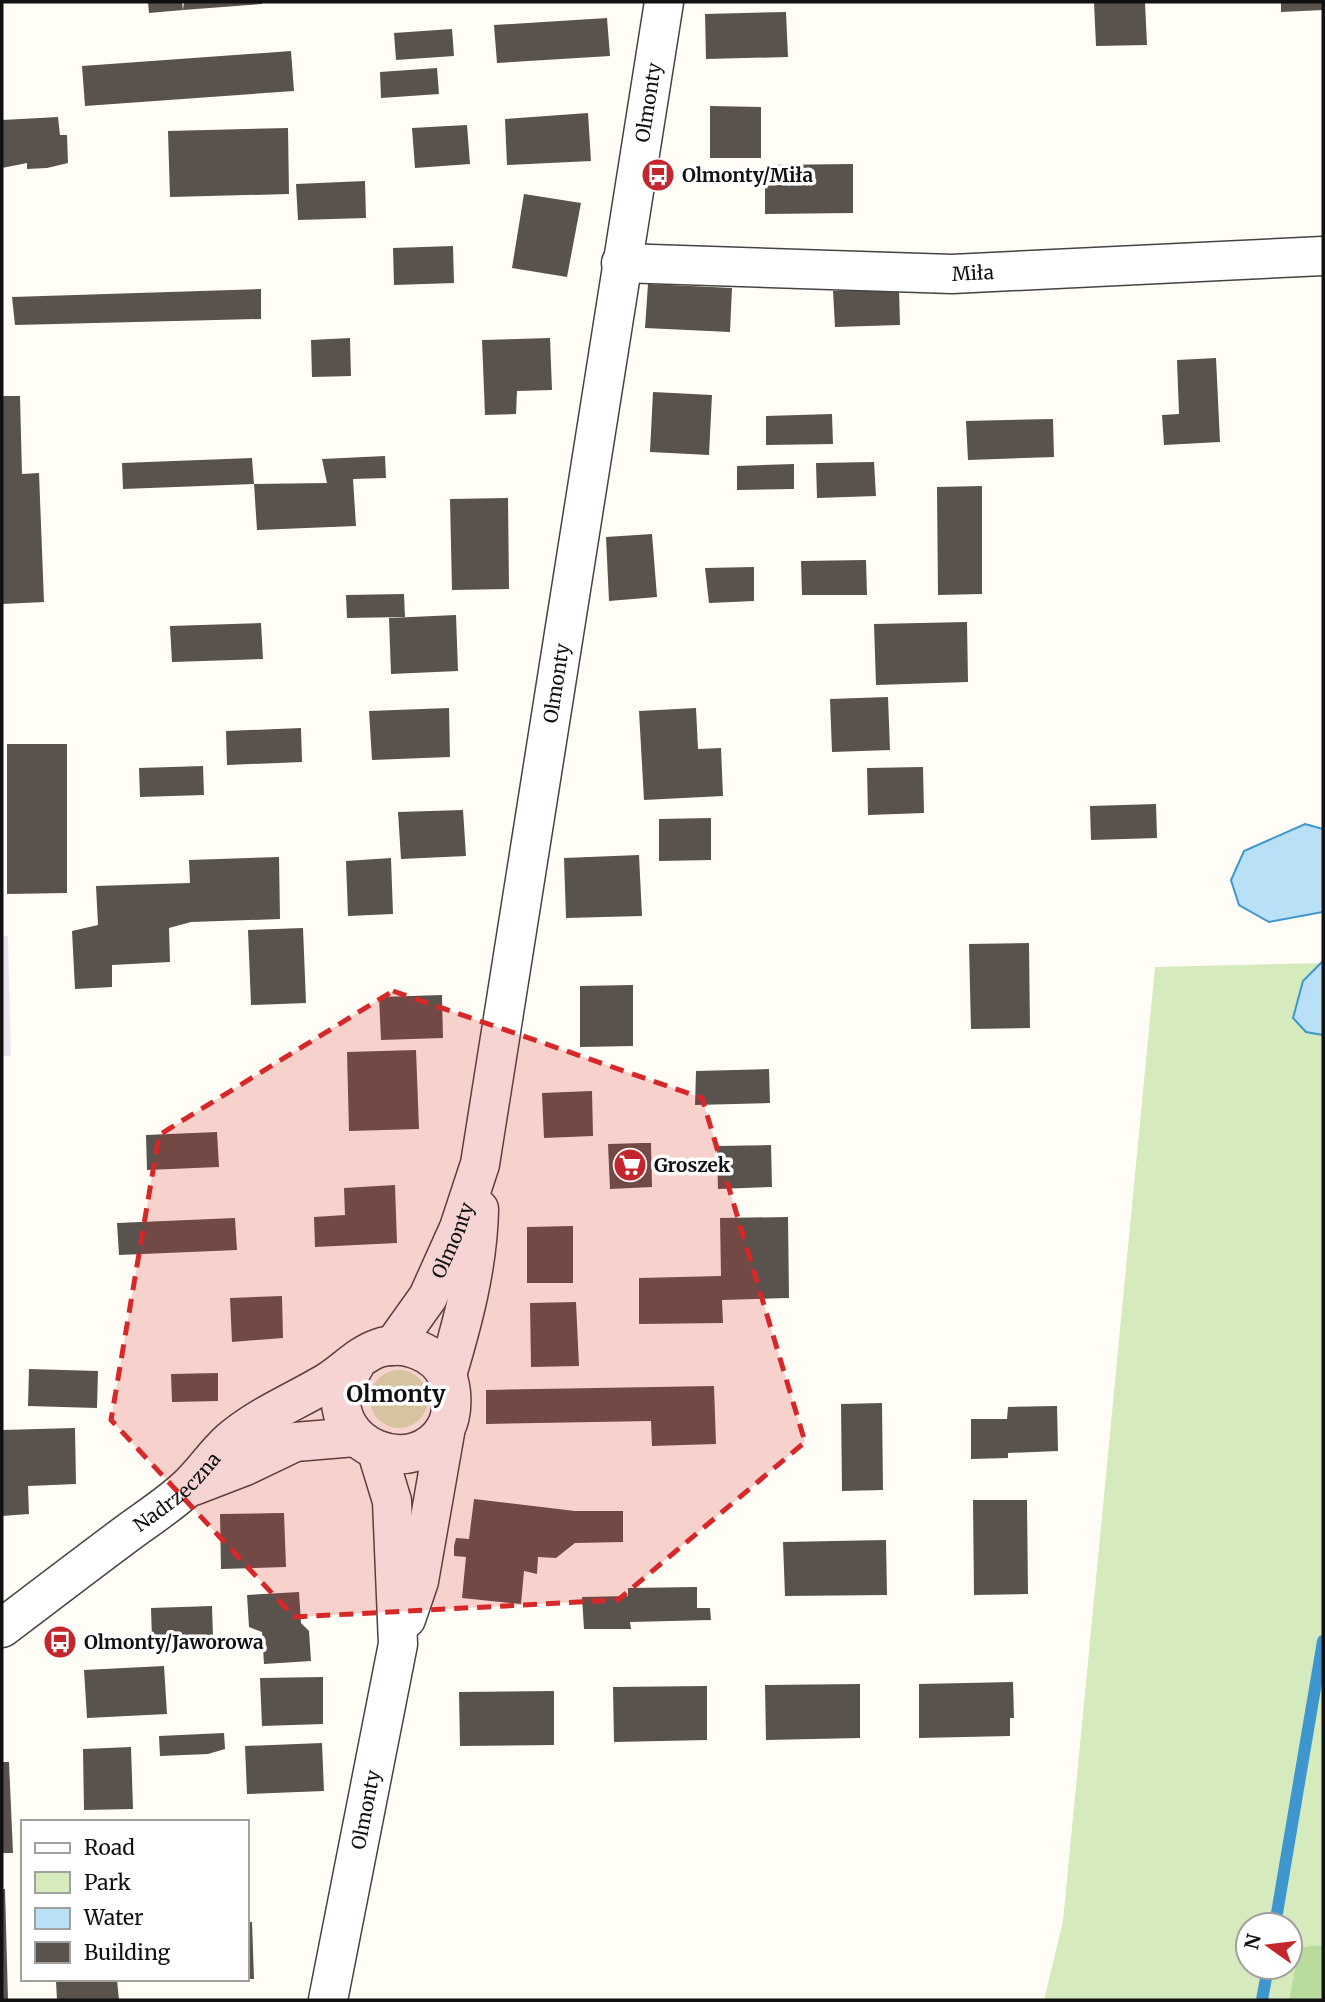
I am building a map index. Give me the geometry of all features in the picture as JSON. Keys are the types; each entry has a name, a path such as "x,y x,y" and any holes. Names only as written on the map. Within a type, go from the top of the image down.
{"street":[{"name":"Olmonty","path":"393,1346 428,1297 459,1228 480,1164 664,2"},
{"name":"Miła","path":"621,263 952,274 1323,256"},
{"path":"398,1644 419,1581 452,1400 447,1375 465,1314 478,1234 480,1164"},
{"path":"366,1444 343,1413 344,1386 356,1363 379,1348 405,1345 429,1355 447,1375"},
{"name":"Nadrzeczna","path":"2,1628 188,1488 230,1441 282,1405 325,1384 356,1363"},
{"path":"188,1488 245,1466 295,1442 366,1444 403,1456 428,1447 446,1427"},
{"name":"Olmonty","path":"328,2000 398,1644 392,1501 366,1444"}],"highlighted area":[{"path":"393,991 702,1098 805,1442 618,1600 294,1617 111,1420 159,1135"}],"shaded area":[{"path":"2,936 8,936 11,1056 2,1056"}],"green space":[{"path":"1323,963 1323,1945 1304,1947 1304,1911 1234,1911 1234,1981 1293,1981 1289,2000 1044,2000 1063,1921 1155,967"},
{"path":"399,1370 410,1372 423,1383 428,1399 426,1410 415,1423 399,1428 388,1426 375,1415 370,1399 372,1388 383,1375"},
{"path":"1323,1945 1323,2000 1289,2000 1293,1981 1304,1981 1304,1947"}],"water":[{"path":"1305,824 1323,829 1323,912 1269,922 1239,905 1231,880 1244,851"},
{"path":"1323,961 1323,1035 1306,1032 1293,1018 1303,981"}],"building":[{"path":"148,2 182,2 183,10 149,13"},
{"path":"184,2 262,2 262,4 183,10"},
{"path":"1094,2 1145,2 1147,45 1096,46"},
{"path":"1281,2 1323,2 1323,10 1281,12"},
{"path":"786,12 788,57 706,59 705,14"},
{"path":"607,18 610,56 497,63 494,25"},
{"path":"452,29 454,56 396,60 394,33"},
{"path":"291,51 294,91 85,106 82,66"},
{"path":"437,68 439,94 381,98 380,72"},
{"path":"710,106 761,107 761,158 710,158"},
{"path":"588,113 591,161 507,165 505,119"},
{"path":"58,117 60,135 67,135 68,163 47,168 27,169 27,163 2,168 2,120"},
{"path":"467,125 470,164 415,168 412,128"},
{"path":"288,128 289,194 170,197 168,131"},
{"path":"853,164 853,213 765,214 765,165"},
{"path":"365,181 366,218 298,220 296,184"},
{"path":"524,194 581,203 567,277 512,268"},
{"path":"453,246 454,283 394,285 393,248"},
{"path":"648,284 732,288 730,332 645,328"},
{"path":"261,289 261,319 15,325 12,297"},
{"path":"899,289 900,325 835,327 833,291"},
{"path":"350,338 351,376 312,377 311,340"},
{"path":"550,338 552,390 517,391 516,414 485,415 482,340"},
{"path":"1216,358 1220,442 1164,445 1162,415 1179,414 1177,360"},
{"path":"653,392 712,395 709,455 650,452"},
{"path":"2,396 20,396 22,474 39,473 44,602 2,604"},
{"path":"832,414 833,444 766,445 766,416"},
{"path":"1053,419 1054,457 968,460 966,421"},
{"path":"385,456 386,478 353,479 356,526 257,530 254,484 327,483 322,459"},
{"path":"252,458 254,484 123,489 122,463"},
{"path":"874,462 876,496 817,498 816,463"},
{"path":"794,464 794,489 737,490 737,466"},
{"path":"982,486 982,594 938,595 937,487"},
{"path":"508,498 509,589 452,590 450,499"},
{"path":"652,534 657,597 609,601 606,537"},
{"path":"866,560 867,595 802,595 801,561"},
{"path":"754,567 754,601 709,603 705,568"},
{"path":"404,594 405,617 347,618 346,595"},
{"path":"456,615 458,671 391,674 389,618"},
{"path":"967,622 968,682 876,685 874,624"},
{"path":"261,623 263,659 172,662 170,626"},
{"path":"888,697 890,750 832,752 830,699"},
{"path":"449,708 450,757 372,760 369,711"},
{"path":"696,708 698,749 721,748 723,796 644,800 639,711"},
{"path":"301,728 302,762 227,765 226,731"},
{"path":"7,744 67,744 67,893 7,894"},
{"path":"203,766 204,795 140,797 139,768"},
{"path":"923,767 924,813 868,815 867,768"},
{"path":"1156,804 1157,838 1091,840 1090,806"},
{"path":"463,810 466,856 401,859 398,812"},
{"path":"711,818 711,860 659,861 659,819"},
{"path":"639,855 642,916 566,918 564,858"},
{"path":"279,857 280,919 191,922 169,928 170,962 112,965 112,987 75,989 72,931 98,925 96,886 190,883 189,860"},
{"path":"391,858 393,914 348,916 346,861"},
{"path":"303,928 306,1003 251,1005 248,930"},
{"path":"1029,943 1030,1028 971,1029 969,944"},
{"path":"633,985 633,1046 580,1047 580,986"},
{"path":"442,995 443,1038 381,1040 379,997"},
{"path":"416,1050 419,1129 349,1131 347,1052"},
{"path":"769,1069 770,1103 695,1105 696,1071"},
{"path":"592,1091 593,1136 544,1138 542,1093"},
{"path":"217,1132 219,1167 147,1170 146,1135"},
{"name":"Groszek","path":"651,1143 652,1187 610,1189 608,1144"},
{"path":"771,1145 772,1187 718,1189 717,1146"},
{"path":"395,1185 397,1243 315,1247 314,1217 345,1215 344,1188"},
{"path":"788,1217 789,1298 722,1300 723,1323 639,1324 639,1278 721,1276 720,1218"},
{"path":"235,1218 237,1250 119,1255 117,1223"},
{"path":"573,1226 573,1283 527,1283 527,1227"},
{"path":"282,1296 283,1338 232,1342 230,1298"},
{"path":"576,1302 579,1366 531,1367 530,1303"},
{"path":"29,1369 98,1371 97,1408 28,1406"},
{"path":"218,1373 218,1401 172,1402 171,1374"},
{"path":"714,1386 716,1444 652,1446 651,1421 486,1424 486,1390"},
{"path":"882,1403 883,1490 842,1491 841,1404"},
{"path":"1057,1406 1058,1451 1008,1453 1008,1458 971,1459 971,1419 1007,1419 1008,1407"},
{"path":"75,1428 76,1484 28,1486 29,1514 2,1516 2,1430"},
{"path":"474,1499 575,1511 623,1511 623,1542 575,1543 556,1558 538,1557 537,1574 524,1571 521,1604 462,1598 466,1557 454,1556 454,1546 456,1538 469,1539"},
{"path":"973,1500 1027,1500 1028,1594 974,1595"},
{"path":"284,1513 286,1567 221,1569 220,1514"},
{"path":"886,1540 887,1595 785,1596 783,1542"},
{"path":"697,1587 697,1608 710,1608 711,1620 630,1622 631,1629 584,1629 582,1597 628,1596 628,1588"},
{"path":"299,1592 301,1623 309,1631 311,1661 264,1664 262,1632 249,1627 247,1595"},
{"path":"212,1606 213,1637 152,1640 151,1608"},
{"path":"164,1666 167,1714 87,1718 84,1670"},
{"path":"323,1677 323,1724 262,1726 260,1678"},
{"path":"1013,1682 1014,1718 1010,1718 1010,1736 919,1738 919,1684"},
{"path":"860,1684 860,1738 766,1740 765,1685"},
{"path":"707,1686 707,1740 614,1742 613,1687"},
{"path":"554,1691 554,1745 460,1746 459,1692"},
{"path":"224,1733 225,1749 208,1754 160,1756 159,1736"},
{"path":"322,1743 324,1791 247,1794 245,1746"},
{"path":"131,1747 133,1809 84,1810 83,1749"},
{"path":"2,1762 9,1762 13,1853 2,1853"},
{"path":"2,1889 5,1889 8,2000 2,2000"},
{"path":"248,1922 252,1922 254,1979 248,1979"},
{"path":"56,1981 117,1981 119,2000 57,2000"}],"waterway":[{"path":"1277,1911 1323,1641"},
{"path":"1262,2000 1265,1981"}],"place":[{"name":"Olmonty/Miła","path":"658,175"},
{"name":"Groszek","path":"630,1165"},
{"name":"Olmonty/Jaworowa","path":"60,1642"}],"district":[{"name":"Olmonty","path":"396,1393"}]}
